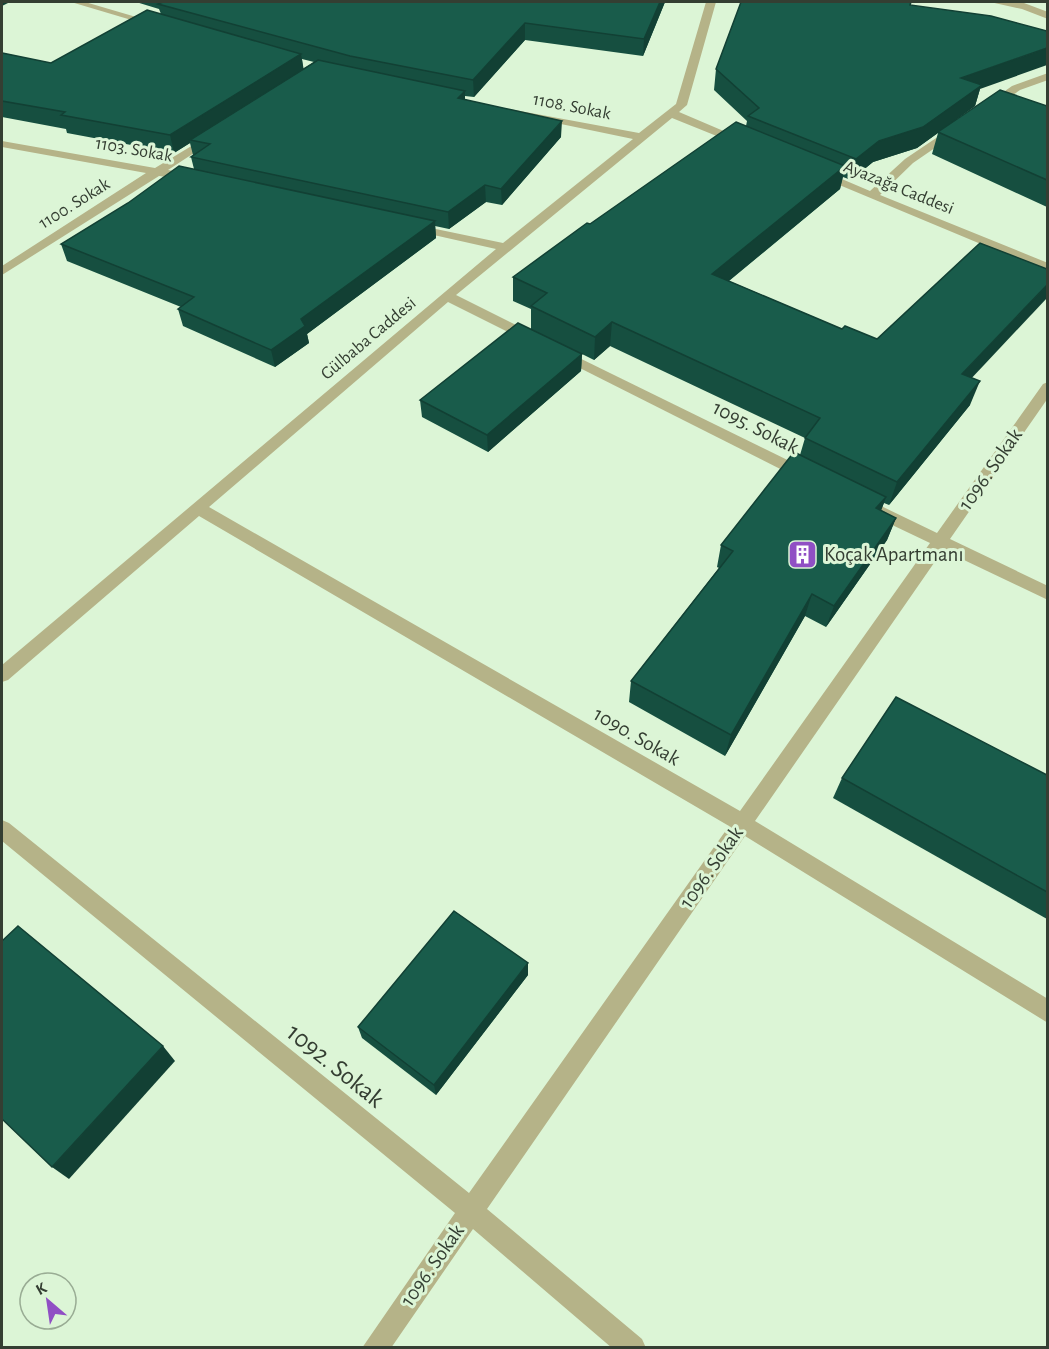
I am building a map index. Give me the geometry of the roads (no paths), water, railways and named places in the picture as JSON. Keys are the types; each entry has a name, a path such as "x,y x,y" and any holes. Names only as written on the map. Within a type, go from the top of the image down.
{"street":[{"path":"76,2 164,26"},
{"name":"Gülbaba Caddesi","path":"2,675 447,296 681,105 711,2"},
{"path":"994,2 1024,6 1047,16"},
{"path":"983,111 1016,88 1047,76"},
{"name":"1108. Sokak","path":"490,106 642,137"},
{"path":"671,113 756,148"},
{"path":"872,196 909,161 966,123"},
{"name":"1100. Sokak","path":"2,271 228,126"},
{"name":"1103. Sokak","path":"2,144 205,181"},
{"name":"Ayazağa Caddesi","path":"808,170 1047,268"},
{"path":"402,224 506,247"},
{"name":"1095. Sokak","path":"447,296 821,483"},
{"name":"1096. Sokak","path":"375,1347 1047,387"},
{"path":"864,505 1047,594"},
{"name":"1090. Sokak","path":"198,508 742,823 1047,1012"},
{"name":"1092. Sokak","path":"2,829 471,1211 633,1347"}],"place":[{"name":"Koçak Apartmanı","path":"803,554"}]}
